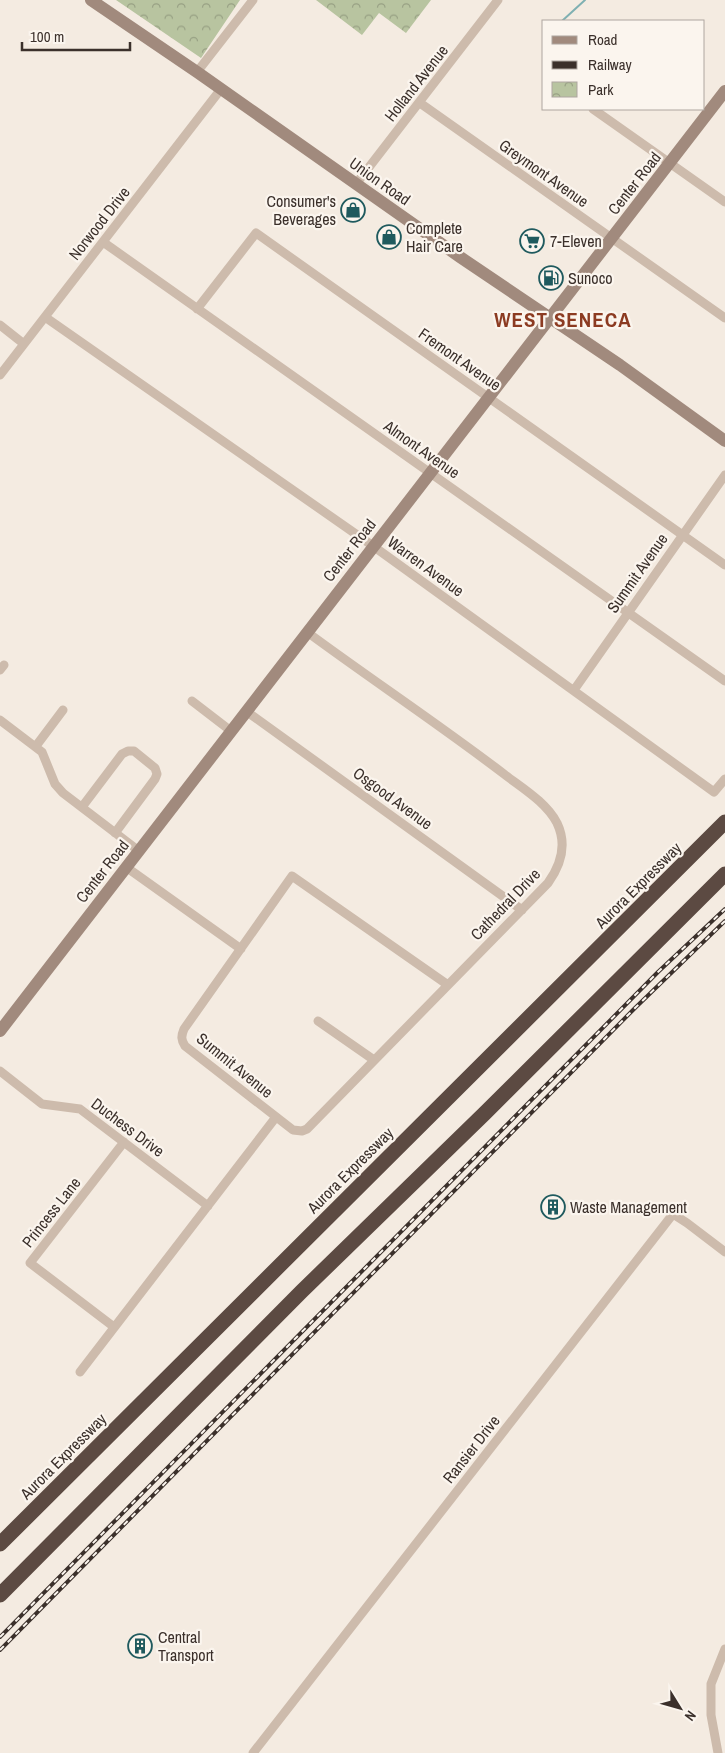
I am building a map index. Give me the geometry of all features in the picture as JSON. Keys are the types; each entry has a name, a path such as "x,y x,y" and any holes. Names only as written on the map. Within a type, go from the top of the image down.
{"highway":[{"name":"Aurora Expressway","path":"0,1544 725,822"},
{"path":"0,1595 302,1291 505,1093 725,874"}],"main road":[{"name":"Union Road","path":"91,0 620,366 725,441"},
{"name":"Center Road","path":"0,1030 725,91"}],"street":[{"path":"197,72 253,0"},
{"name":"Holland Avenue","path":"356,184 498,0"},
{"name":"Norwood Drive","path":"0,375 221,89"},
{"name":"Greymont Avenue","path":"420,103 725,318"},
{"path":"595,110 725,202"},
{"name":"Fremont Avenue","path":"197,309 256,233 725,565"},
{"name":"Almont Avenue","path":"103,242 725,681"},
{"name":"Warren Avenue","path":"45,317 373,546 714,792 725,779"},
{"path":"0,325 24,344"},
{"name":"Summit Avenue","path":"574,690 725,475"},
{"name":"Cathedral Drive","path":"276,1117 293,1130 302,1131 307,1129 548,883 558,867 562,855 558,824 545,806 480,756 307,632"},
{"path":"192,701 231,731"},
{"path":"36,746 63,710"},
{"name":"Osgood Avenue","path":"246,711 522,910"},
{"path":"0,720 42,752 55,784 63,793 138,851"},
{"path":"82,807 122,754 134,751 155,768 157,774 155,780 116,833"},
{"path":"126,867 241,949"},
{"name":"Summit Avenue","path":"80,1372 276,1117 185,1046 182,1042 182,1034 292,876 448,986"},
{"path":"318,1021 374,1060"},
{"name":"Duchess Drive","path":"0,1071 42,1104 80,1109 208,1206"},
{"name":"Princess Lane","path":"114,1328 30,1263 124,1142"},
{"name":"Ransier Drive","path":"253,1753 673,1214 725,1252"},
{"path":"718,1753 711,1715 711,1684 725,1649"}],"green space":[{"path":"116,0 240,0 201,58"},
{"path":"316,0 431,0 406,33 379,13 362,35"}],"waterway":[{"path":"563,20 585,0"}],"railway":[{"path":"0,1637 658,972 725,909"},
{"path":"0,1650 635,1008 725,921"}],"place":[{"name":"Consumer's Beverages","path":"353,210"},
{"name":"Complete Hair Care","path":"389,237"},
{"name":"7-Eleven","path":"532,241"},
{"name":"Sunoco","path":"551,278"},
{"name":"Waste Management","path":"553,1207"},
{"name":"Central Transport","path":"140,1646"}],"district":[{"name":"WEST SENECA","path":"563,320"}]}
